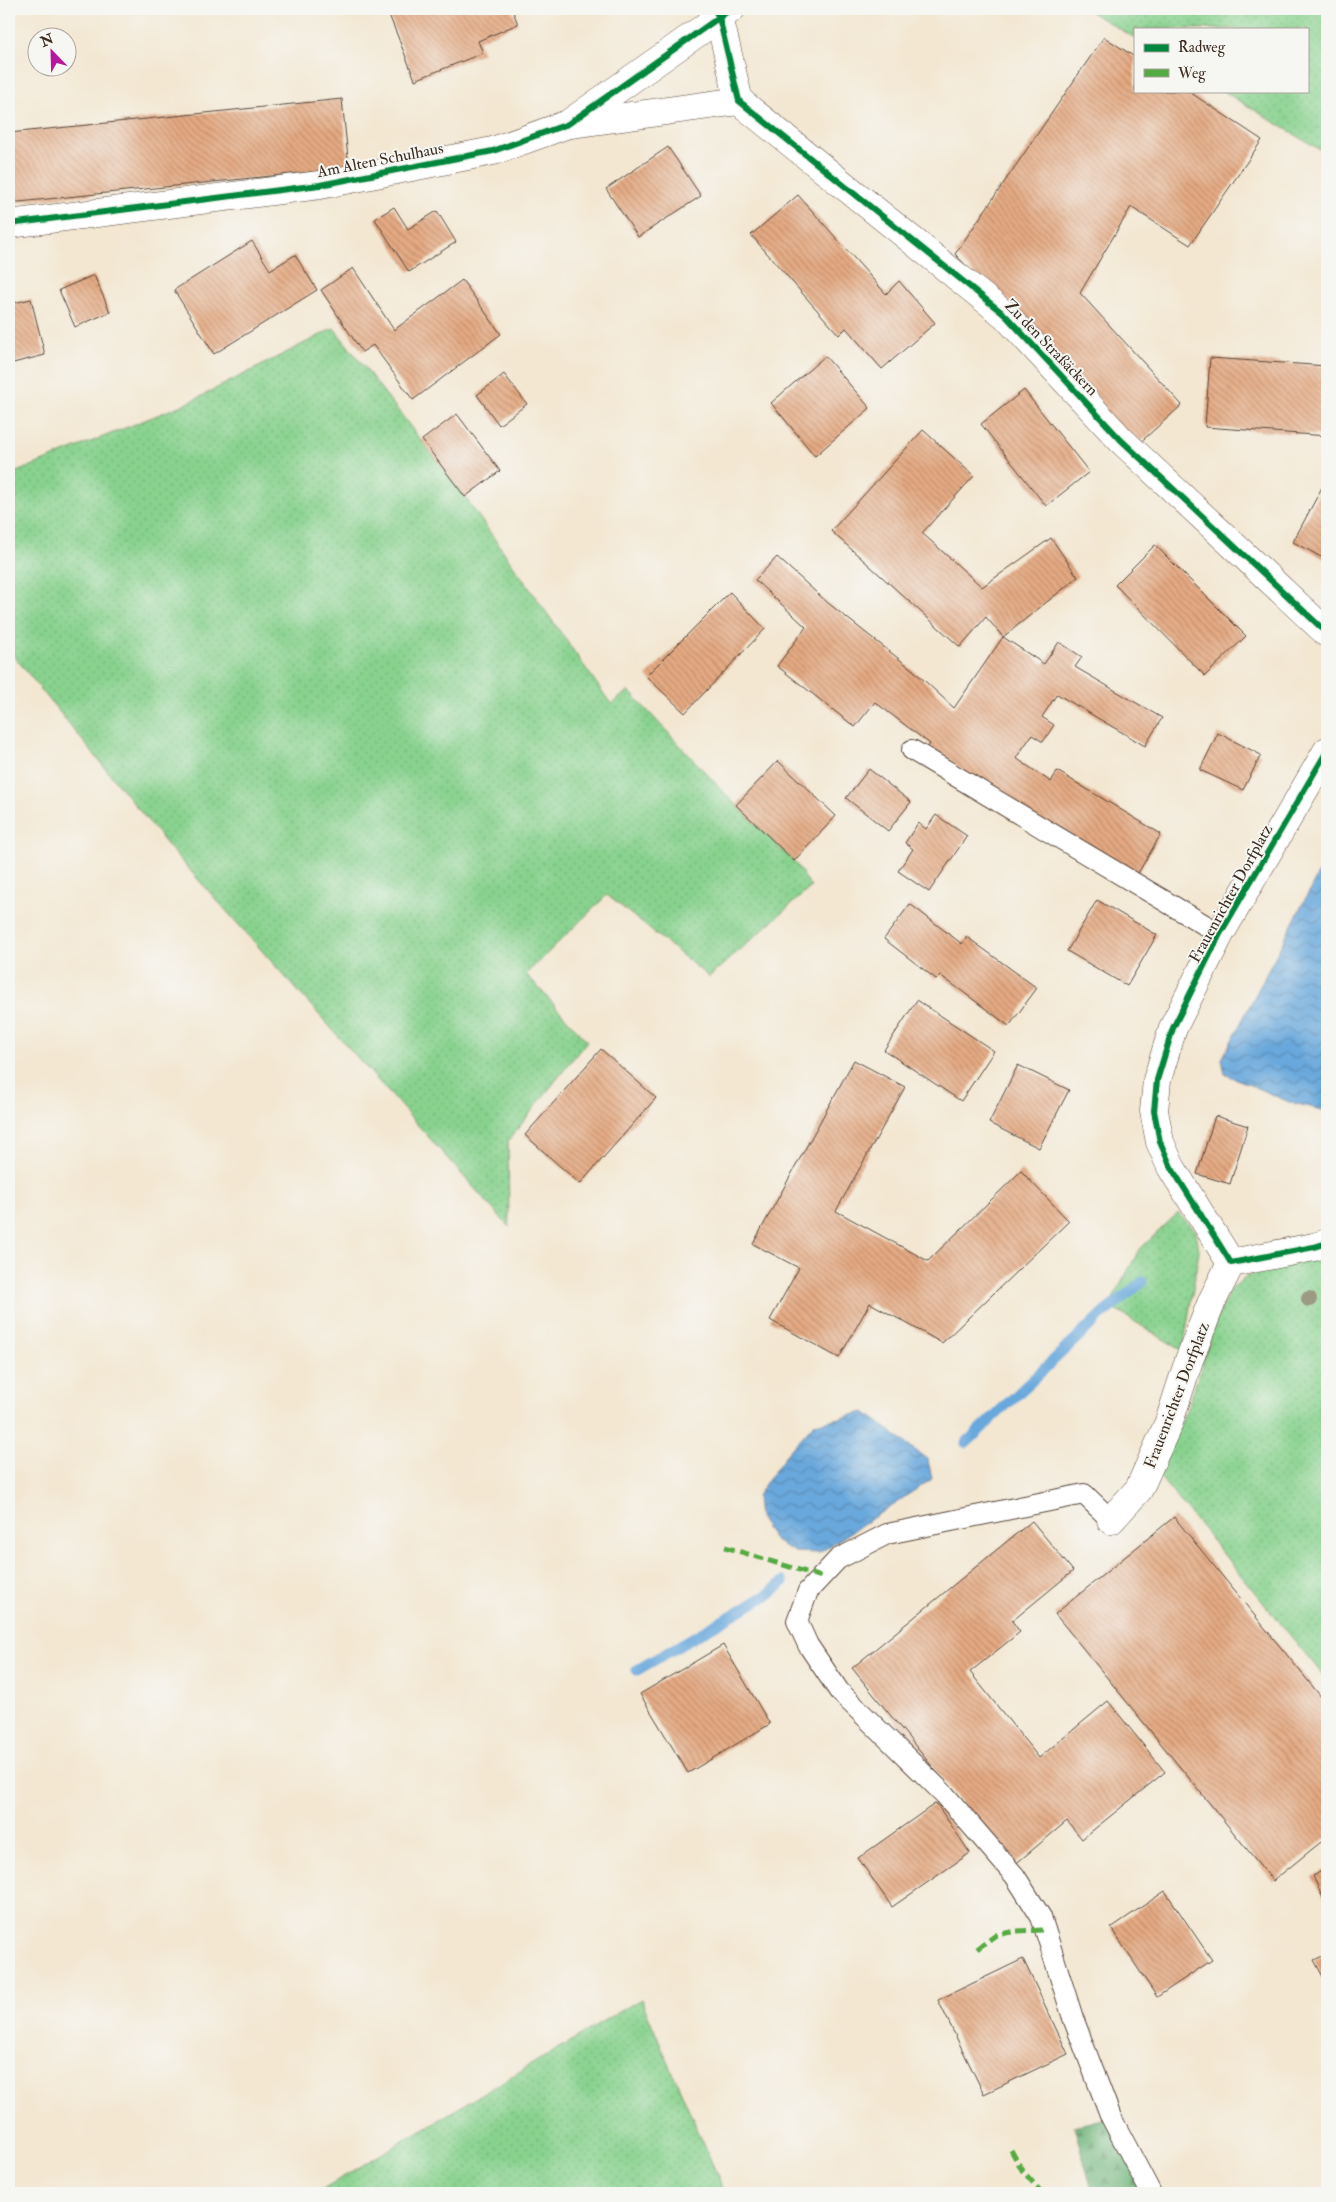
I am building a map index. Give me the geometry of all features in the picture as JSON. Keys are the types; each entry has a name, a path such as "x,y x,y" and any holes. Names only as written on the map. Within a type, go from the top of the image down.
{"street":[{"name":"Am Alten Schulhaus","path":"9,224 320,185 493,151 568,124 721,12 740,102"},
{"path":"568,124 740,102"},
{"name":"Zu den Straßäckern","path":"740,102 1005,315 1122,440 1327,632"},
{"name":"Frauenrichter Dorfplatz","path":"1111,1520 1139,1489 1169,1422 1189,1360 1212,1301 1231,1263 1171,1167 1160,1142 1154,1110 1157,1080 1173,1028 1220,934 1327,751"},
{"path":"1231,1263 1327,1243"}],"lane":[{"path":"912,750 1220,934"},
{"path":"1111,1520 1084,1494 887,1534 838,1559 808,1591 797,1621 808,1645 839,1692 945,1795 1014,1876 1041,1917 1073,2018 1111,2117 1151,2193"}],"green space":[{"path":"1085,9 1327,9 1327,154 1225,92 1308,92 1308,28 1134,28 1134,37"},
{"path":"334,328 465,497 611,704 629,691 736,805 794,861 811,887 709,977 607,895 526,974 587,1041 508,1141 509,1227 170,848 9,650 9,475 192,401"},
{"path":"1178,1213 1196,1231 1199,1251 1183,1351 1109,1306 1139,1250"},
{"path":"1303,1260 1327,1261 1327,1680 1159,1476 1190,1401 1217,1318 1230,1290 1246,1277 1271,1264"},
{"path":"641,1999 725,2193 316,2193"},
{"path":"1111,2117 1151,2193 1093,2193 1074,2126"}],"water":[{"path":"1327,857 1327,1111 1289,1102 1225,1074 1222,1059"},
{"path":"865,1412 928,1460 932,1479 819,1553 795,1552 775,1541 759,1518 757,1496 770,1477 789,1451 814,1424"}],"building":[{"path":"396,9 512,9 518,24 478,41 483,53 415,80 388,12"},
{"path":"1104,37 1134,56 1134,92 1190,92 1262,140 1190,245 1131,207 1080,293 1182,405 1136,446 955,254"},
{"path":"342,99 349,168 9,203 9,133"},
{"path":"668,147 701,196 638,237 606,189"},
{"path":"798,195 886,294 899,281 935,323 882,369 846,328 839,335 751,235"},
{"path":"394,207 408,229 437,211 456,242 409,272 375,219"},
{"path":"252,241 270,270 295,255 317,290 214,354 174,290"},
{"path":"353,268 394,330 462,280 501,334 413,400 373,345 362,352 321,290"},
{"path":"94,275 110,312 75,327 59,290"},
{"path":"31,299 45,355 9,364 9,304"},
{"path":"825,356 870,408 815,456 771,403"},
{"path":"1210,358 1327,366 1327,436 1205,427"},
{"path":"504,374 527,404 499,425 477,395"},
{"path":"1024,390 1089,472 1046,506 981,424"},
{"path":"457,414 500,471 465,497 422,440"},
{"path":"923,430 974,476 922,533 982,587 1051,538 1078,577 1003,637 986,617 960,647 831,531"},
{"path":"1327,478 1327,560 1293,542"},
{"path":"1155,545 1246,636 1205,676 1115,585"},
{"path":"777,557 828,603 913,670 954,708 1003,637 1044,664 1059,642 1082,657 1075,667 1162,718 1145,746 1057,694 1042,717 1054,725 1043,742 1032,735 1016,758 1051,782 1057,771 1161,834 1134,880 1029,815 928,747 930,744 875,702 855,727 777,666 806,627 755,580"},
{"path":"730,592 765,629 685,713 646,676"},
{"path":"1218,733 1261,755 1243,790 1200,770"},
{"path":"778,761 836,816 794,861 736,805"},
{"path":"869,769 911,802 888,831 846,798"},
{"path":"936,815 967,836 929,892 898,871 913,849 905,843 918,823 926,829"},
{"path":"1097,900 1157,935 1127,986 1067,951"},
{"path":"910,904 962,944 967,937 1037,988 1009,1026 940,975 936,979 884,939"},
{"path":"917,1000 994,1051 961,1101 884,1050"},
{"path":"601,1049 656,1098 580,1184 525,1135"},
{"path":"854,1060 905,1087 836,1211 928,1261 1021,1171 1069,1221 942,1343 870,1303 839,1358 770,1320 799,1268 753,1244"},
{"path":"1018,1065 1069,1090 1039,1148 989,1123"},
{"path":"1215,1116 1248,1126 1230,1184 1197,1174"},
{"path":"1174,1517 1327,1704 1327,1837 1273,1881 1055,1614"},
{"path":"1032,1521 1073,1571 1012,1621 1020,1632 970,1672 1039,1758 1108,1701 1165,1772 1082,1839 1067,1821 1013,1866 852,1668"},
{"path":"723,1645 770,1724 688,1773 640,1694"},
{"path":"936,1803 970,1853 892,1907 858,1858"},
{"path":"1327,1868 1327,1907 1313,1876"},
{"path":"1165,1891 1212,1960 1157,1997 1111,1928"},
{"path":"1327,1954 1327,1984 1314,1960"},
{"path":"1023,1959 1068,2054 984,2094 938,2000"}],"waterway":[{"path":"966,1443 1099,1317 1142,1282"},
{"path":"637,1670 769,1594 783,1582"}],"marked path":[{"path":"725,1547 822,1577"},
{"path":"977,1949 996,1935 1016,1931 1045,1930"},
{"path":"1011,2150 1022,2170 1042,2193"}],"cycle path":[{"path":"714,9 719,17 739,101 1005,315 1121,440 1327,633"},
{"path":"9,224 320,185 493,151 568,124 731,9"},
{"path":"1327,751 1220,934 1173,1028 1157,1080 1154,1111 1160,1142 1171,1167 1231,1263 1327,1243"}]}
